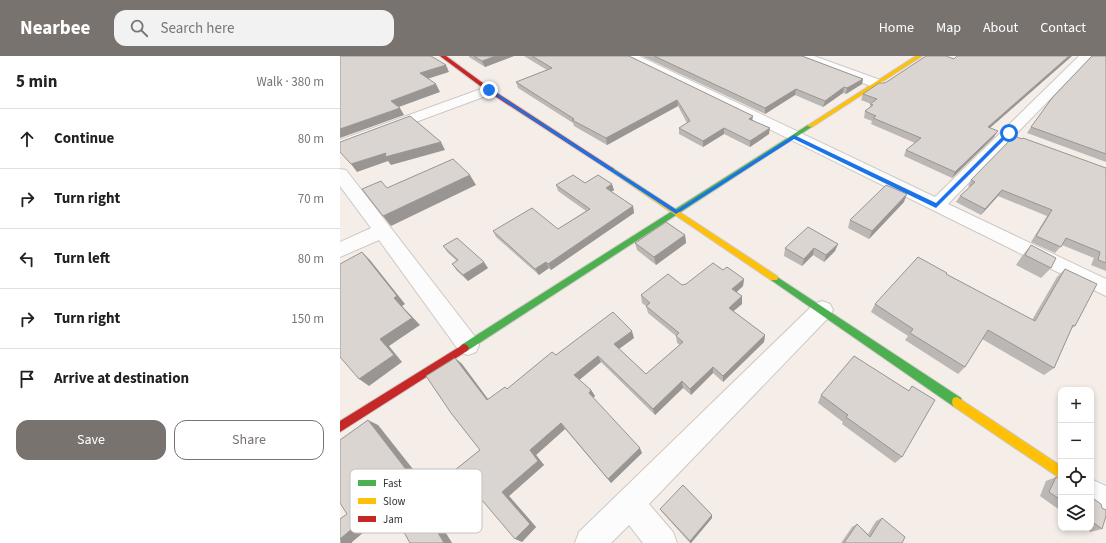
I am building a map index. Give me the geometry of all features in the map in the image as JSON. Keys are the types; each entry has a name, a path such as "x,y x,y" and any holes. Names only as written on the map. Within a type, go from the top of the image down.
{"street":[{"path":"443,56 489,90 676,212 1058,471"},
{"path":"630,56 1106,288"},
{"path":"803,56 878,84"},
{"path":"340,427 878,84 919,56"},
{"path":"936,206 1086,56"},
{"path":"340,146 489,90"},
{"path":"1009,133 1024,139"},
{"path":"340,174 468,345"},
{"path":"340,250 383,230"},
{"path":"590,543 822,310"},
{"path":"1094,495 1106,503"},
{"path":"630,503 662,543"}],"building":[{"path":"340,56 431,56 446,65 420,73 436,84 391,101 400,108 340,129"},
{"path":"474,56 496,56 482,61"},
{"path":"532,56 629,56 753,116 749,119 770,128 750,141 724,128 703,141 679,128 690,121 677,100 606,138 572,120 574,119 516,82 552,68"},
{"path":"654,56 802,56 863,79 847,88 844,87 825,101 796,89 765,108"},
{"path":"926,56 946,56 954,59 957,56 1069,56 988,127 998,131 955,172 906,150 921,138 873,118 876,116 865,111 873,105 870,104 877,99 863,94 879,83 885,83"},
{"path":"1092,56 1106,56 1106,154 1031,127 1052,98"},
{"path":"410,116 441,142 385,157 386,153 351,164 340,152 340,142"},
{"path":"1014,136 1106,168 1106,263 1098,260 1100,252 1066,238 1061,247 1036,236 1052,210 1002,190 985,209 960,196 975,182 971,180"},
{"path":"453,159 470,175 383,216 362,189 381,181 387,188"},
{"path":"573,175 585,183 598,175 612,184 606,188 633,206 548,264 546,262 535,269 493,231 532,208 558,229 590,209 556,185"},
{"path":"886,185 907,194 872,231 850,220"},
{"path":"666,222 685,235 654,257 635,243"},
{"path":"808,227 838,244 826,255 814,248 804,259 785,248"},
{"path":"457,238 484,262 463,275 452,264 458,260 443,246"},
{"path":"1031,245 1056,258 1051,268 1025,255"},
{"path":"362,252 397,296 394,298 412,318 380,339 394,355 359,379 340,357 340,264"},
{"path":"918,257 947,273 946,274 1035,321 1065,269 1097,284 1075,326 1073,325 1054,368 988,330 965,367 910,333 913,329 875,304"},
{"path":"713,263 723,270 727,267 744,279 732,289 742,296 729,308 765,335 723,376 713,367 690,389 682,381 653,409 598,356 574,375 591,390 589,393 640,448 608,479 561,423 530,450 538,461 502,492 530,524 515,539 482,500 482,469 456,469 480,450 451,413 426,376 455,358 487,400 505,387 507,389 552,352 556,355 613,312 632,331 614,344 646,374 683,342 676,336 679,333 646,306 650,303 641,295 668,274 682,285 686,284"},
{"path":"854,356 909,391 912,386 935,400 902,457 846,417 848,415 821,395"},
{"path":"368,420 406,469 350,469 350,531 340,539 340,519 347,514 340,503 340,440"},
{"path":"1056,477 1058,478 1058,498 1049,492"},
{"path":"683,485 712,515 690,541 660,509"},
{"path":"1094,499 1101,504 1102,508 1106,510 1106,516 1102,529 1094,523"},
{"path":"882,518 905,537 902,543 844,543 857,524 870,537"},
{"path":"404,533 438,533 444,543 410,543"}],"traffic: fast":[{"path":"464,348 810,126"},
{"path":"774,278 957,402"}],"traffic: slow":[{"path":"810,126 919,56"},
{"path":"611,169 774,278"},
{"path":"957,402 1058,471"}],"traffic: jam":[{"path":"443,56 489,90 611,169"},
{"path":"340,427 464,348"}],"route":[{"path":"489,90 676,212 794,137 936,206 1009,133"}]}
